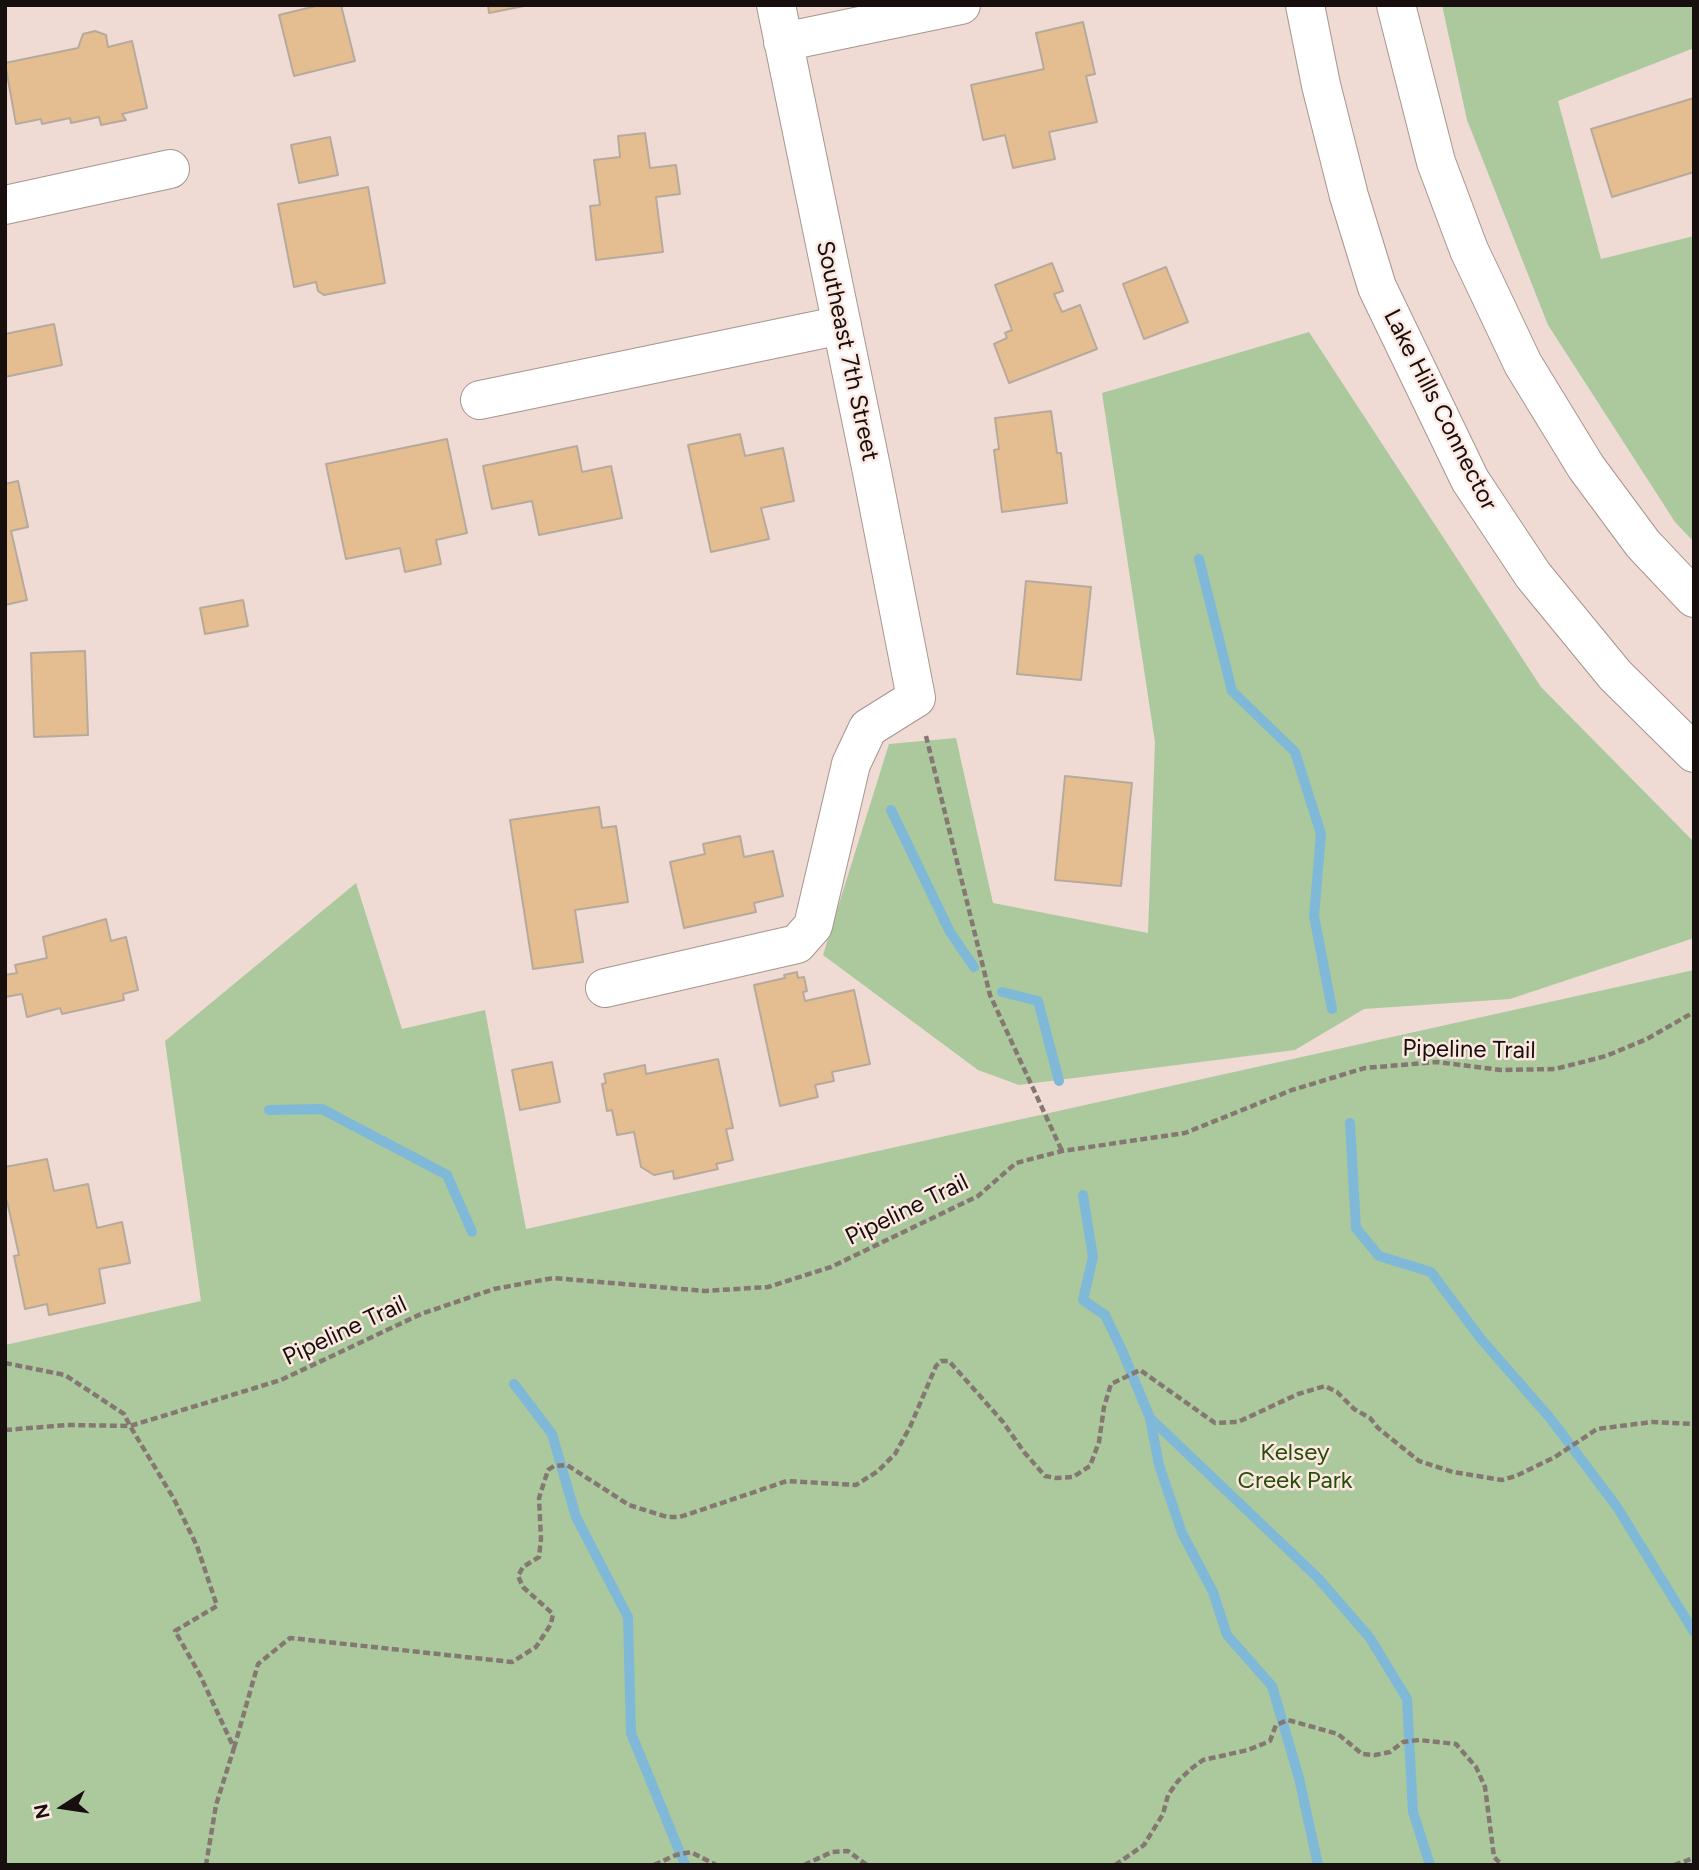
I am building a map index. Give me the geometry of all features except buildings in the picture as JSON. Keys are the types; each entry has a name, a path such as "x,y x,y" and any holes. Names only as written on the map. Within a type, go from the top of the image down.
{"main road":[{"name":"Southeast 7th Street","path":"776,5 916,698"},
{"path":"783,42 961,5"},
{"name":"Lake Hills Connector","path":"1306,5 1321,85 1349,196 1377,287 1470,480 1533,575 1615,675 1694,753"},
{"path":"1396,5 1436,162 1469,250 1523,364 1586,467 1643,544 1694,598"},
{"path":"5,205 170,170"},
{"path":"480,400 842,326"},
{"path":"605,988 797,944 813,926 851,764 862,740 868,728 916,698"}],"path":[{"path":"916,698 990,995 1062,1151"},
{"name":"Pipeline Trail","path":"5,1430 67,1425 130,1426 281,1380 421,1314 494,1289 553,1278 705,1291 768,1287 831,1267 978,1196 1016,1163 1062,1151 1185,1133 1292,1090 1365,1068 1437,1062 1501,1070 1555,1069 1606,1056 1647,1039 1694,1012"},
{"path":"206,1865 216,1805 258,1664 290,1638 512,1662 536,1647 551,1624 552,1614 523,1587 518,1576 530,1561 539,1557 539,1498 548,1470 554,1466 567,1465 629,1505 667,1517 680,1517 787,1481 856,1485 878,1471 895,1454 911,1427 936,1366 942,1361 949,1361 1003,1422 1045,1476 1056,1478 1073,1477 1090,1466 1099,1442 1104,1407 1111,1384 1140,1370 1215,1423 1238,1422 1298,1394 1325,1386 1370,1418 1377,1427 1419,1461 1453,1472 1502,1480 1555,1457 1597,1429 1653,1422 1694,1424"},
{"path":"5,1363 65,1375 124,1414 174,1499 197,1546 217,1606 175,1631 200,1675 234,1748"},
{"path":"1115,1865 1144,1845 1163,1814 1168,1795 1192,1768 1203,1760 1248,1750 1270,1741 1276,1725 1288,1720 1338,1734 1362,1754 1390,1752 1403,1742 1419,1740 1456,1744 1476,1767 1485,1787 1494,1857 1502,1865"},
{"path":"804,1865 832,1852 848,1851 867,1865"},
{"path":"654,1865 676,1855 691,1852 716,1865"},
{"path":"1674,1865 1694,1858"}],"green space":[{"path":"1442,5 1694,5 1694,48 1558,101 1601,259 1694,236 1694,542 1675,522 1548,325 1467,120"},
{"path":"1309,332 1541,687 1694,842 1694,938 1510,999 1364,1009 1295,1050 1019,1085 978,1070 823,955 889,744 956,738 993,903 1148,933 1155,742 1102,393"},
{"name":"Kelsey Creek Park","path":"356,883 402,1029 485,1010 526,1229 1694,970 1694,1865 5,1865 5,1345 201,1301 165,1041"}],"waterway":[{"path":"1199,559 1232,691 1295,752 1321,834 1314,916 1332,1009"},
{"path":"891,810 950,932 974,967"},
{"path":"1002,992 1038,1001 1059,1081"},
{"path":"269,1110 322,1109 447,1175 472,1232"},
{"path":"1350,1123 1356,1228 1379,1256 1431,1272 1481,1339 1550,1418 1617,1507 1694,1632"},
{"path":"1083,1195 1093,1257 1083,1300 1105,1315 1121,1348 1150,1418 1159,1465 1182,1533 1213,1592 1227,1635 1272,1686 1299,1778 1318,1865"},
{"path":"514,1384 552,1434 576,1517 628,1617 631,1733 685,1865"},
{"path":"1150,1418 1318,1578 1370,1638 1407,1699 1413,1812 1430,1865"}]}
